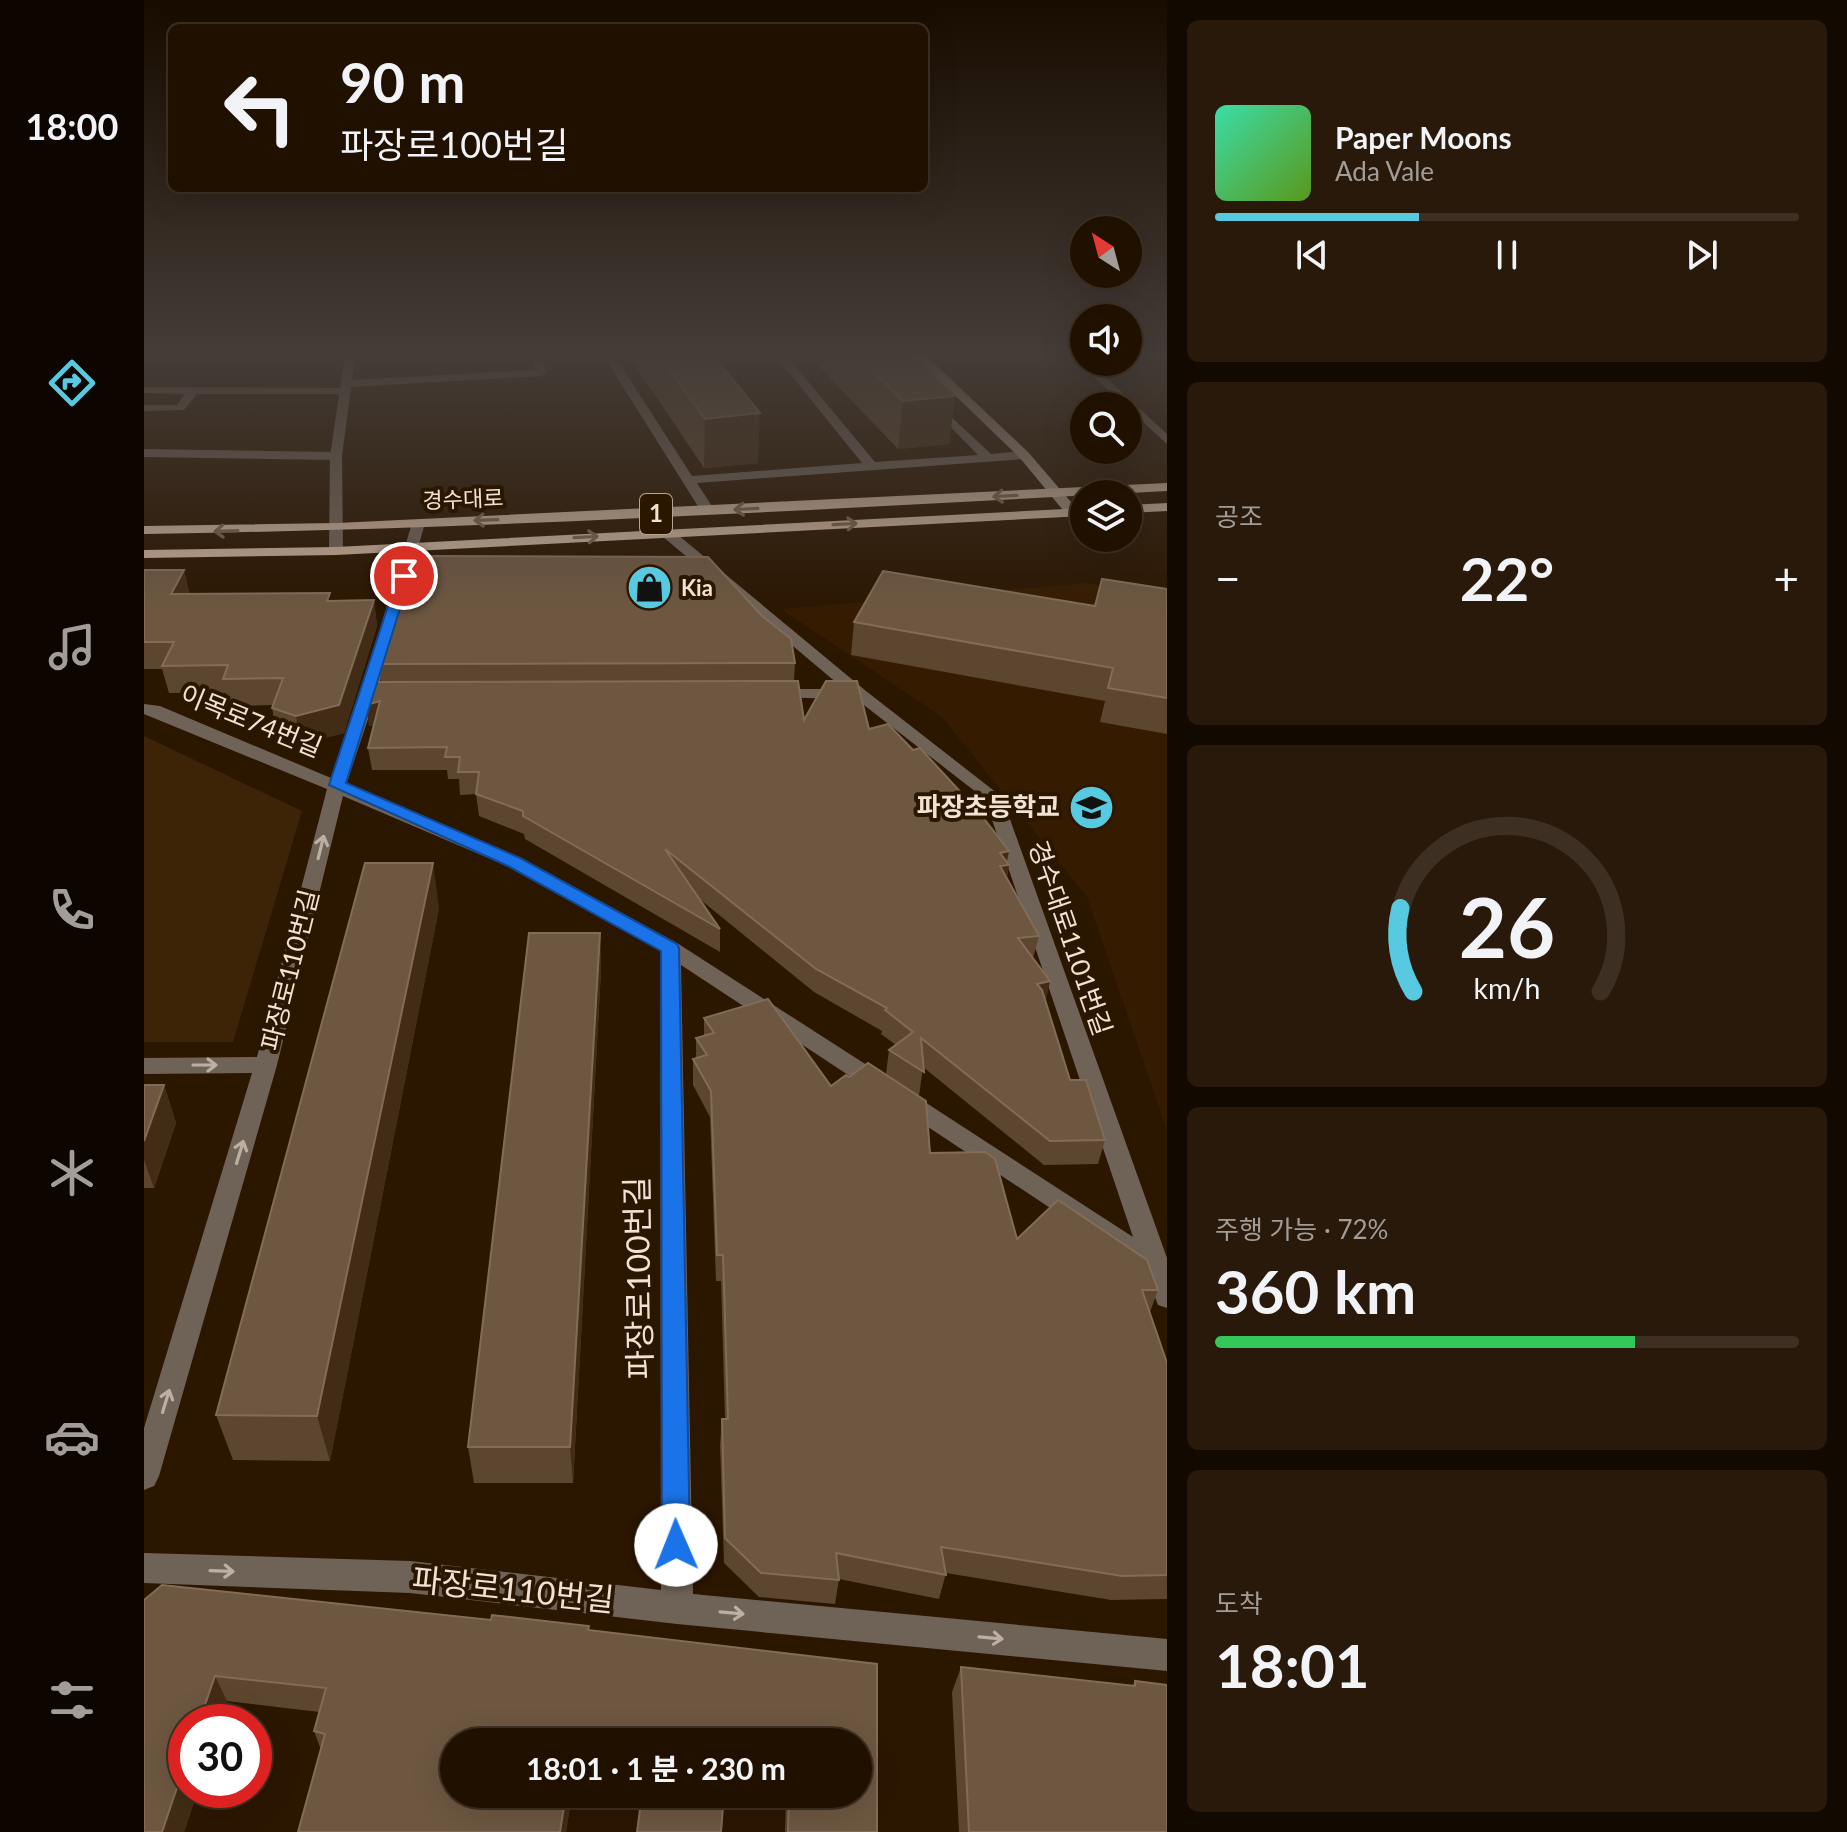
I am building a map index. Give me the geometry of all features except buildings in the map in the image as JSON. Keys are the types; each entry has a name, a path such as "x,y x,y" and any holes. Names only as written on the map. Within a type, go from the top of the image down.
{"main road":[{"name":"경수대로","path":"144,530 337,527 1167,487"},
{"path":"1142,508 1167,507"},
{"name":"경수대로","path":"144,554 336,551 1070,512"},
{"path":"549,518 551,539"}],"street":[{"path":"336,551 338,440"},
{"path":"663,440 708,511"},
{"path":"850,440 871,466"},
{"path":"970,440 987,457"},
{"path":"1009,440 1070,505"},
{"path":"144,453 336,456"},
{"path":"688,480 1024,455"},
{"name":"파장로110번길","path":"144,1476 266,1065 337,785 376,695 418,523"},
{"name":"경수대로1101번길","path":"667,533 860,694 993,797 1162,1268"},
{"path":"765,694 860,694"},
{"name":"이목로74번길","path":"144,709 154,710 337,785"},
{"path":"337,785 514,862 670,948 1162,1268 1167,1297"},
{"name":"파장로100번길","path":"670,948 677,1608"},
{"path":"144,1066 266,1065"},
{"name":"파장로110번길","path":"144,1568 410,1577 677,1608 1167,1655"}],"shaded area":[{"name":"파장초등학교","path":"1087,583 1167,597 1167,1131 1087,897 942,717 781,609"},
{"path":"144,736 302,811 233,1042 144,1042"}],"place":[{"name":"Kia","path":"650,588"},
{"name":"파장초등학교","path":"1091,807"}],"route":[{"path":"404,576 337,785 514,862 670,948 676,1545"}]}
